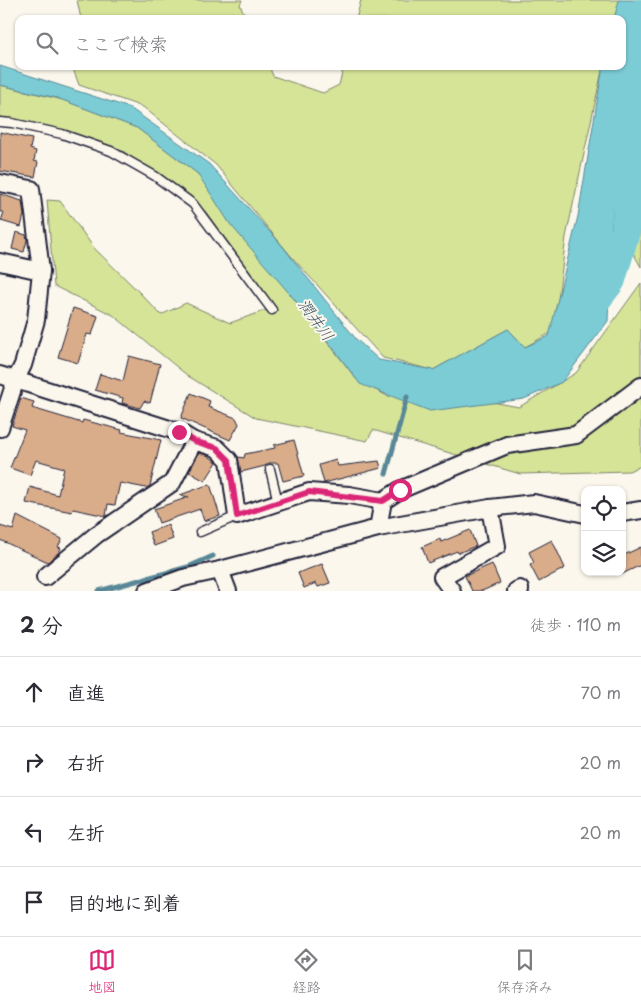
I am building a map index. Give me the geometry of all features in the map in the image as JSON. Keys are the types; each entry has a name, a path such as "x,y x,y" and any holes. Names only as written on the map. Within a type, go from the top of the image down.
{"street":[{"path":"0,183 30,189 41,272 36,320 23,365 8,377 0,428"},
{"path":"0,262 41,272"},
{"path":"8,377 179,432 194,441 217,448 229,460 237,516 309,492 383,501 400,490 507,445 576,435 641,386"},
{"path":"45,577 96,535 172,483 194,441"},
{"path":"378,528 383,501"},
{"path":"147,591 183,578 378,528 490,508 534,503 581,513"},
{"path":"452,591 442,577 497,546 490,508"},
{"path":"626,512 641,510"},
{"path":"220,570 228,591"},
{"path":"516,591 520,591"}],"lane":[{"path":"0,122 62,134 111,151 155,176 193,204 272,310"},
{"path":"270,469 278,502"},
{"path":"200,532 237,516"}],"green space":[{"path":"77,0 242,0 240,5 245,15 80,15"},
{"path":"361,0 620,0 616,15 357,15"},
{"path":"641,31 641,267 608,208 622,70 626,70 626,41"},
{"path":"73,70 271,70 273,76 323,93 339,85 343,70 602,70 566,237 554,331 525,347 508,329 433,370 383,358 291,256 216,165 143,107 79,85"},
{"path":"0,85 63,100 137,128 198,174 357,380 389,397 395,384 519,407 576,373 641,283 641,466 629,471 520,474 373,430 367,441 256,418 188,376 113,315 54,286 47,200 60,201 94,248 161,315 186,303 230,323 266,310 271,301 205,211 123,151 0,124"}],"water":[{"path":"619,0 641,0 641,6 627,36 626,49 626,15 615,15"},
{"path":"0,66 130,108 209,164 280,243 356,339 379,360 433,370 508,329 525,347 549,336 578,216 602,70 624,70 611,238 608,321 562,382 524,399 430,411 360,384 312,320 230,224 198,174 137,128 57,98 0,85"}],"building":[{"path":"0,132 32,139 30,149 36,151 34,161 38,162 35,177 0,171"},
{"path":"0,194 22,201 24,215 21,227 1,221 4,212 0,212"},
{"path":"16,232 26,235 27,240 24,252 12,249"},
{"path":"73,308 98,316 92,335 87,334 78,363 58,357"},
{"path":"129,356 160,364 150,403 144,401 140,408 122,403 123,398 95,390 100,374 123,381"},
{"path":"191,393 210,401 208,407 236,418 239,424 230,440 181,418"},
{"path":"21,398 34,402 32,408 82,423 83,420 122,430 121,432 161,440 150,486 146,488 120,483 115,505 108,504 106,516 73,509 72,512 26,503 30,487 58,495 64,468 36,460 30,475 10,468 25,430 12,426"},
{"path":"294,440 304,476 283,481 278,463 269,463 265,466 241,472 238,457 244,458 245,454 275,448 274,445"},
{"path":"199,453 207,455 217,462 205,481 189,472"},
{"path":"336,460 338,466 379,461 381,468 324,483 319,465"},
{"path":"210,484 220,516 204,521 200,509 159,523 154,509 189,497 180,495"},
{"path":"17,516 62,539 58,547 61,548 59,552 48,562 0,540 0,526 13,530"},
{"path":"168,525 173,539 154,546 149,532"},
{"path":"470,530 476,546 458,553 457,551 428,563 422,547 440,539 441,542"},
{"path":"552,540 565,568 539,582 530,565 534,563 529,552"},
{"path":"641,547 641,565 626,572 626,554"},
{"path":"322,564 330,583 318,587 316,583 304,588 298,573"},
{"path":"492,564 500,583 482,591 472,591 465,576"}],"waterway":[{"name":"潤井川","path":"585,313 611,281 626,230 636,39 641,13"},
{"path":"386,474 407,397"},
{"path":"99,591 188,567 213,556"}],"route":[{"path":"179,432 194,441 217,448 229,460 237,516 309,492 383,501 400,490"}]}
